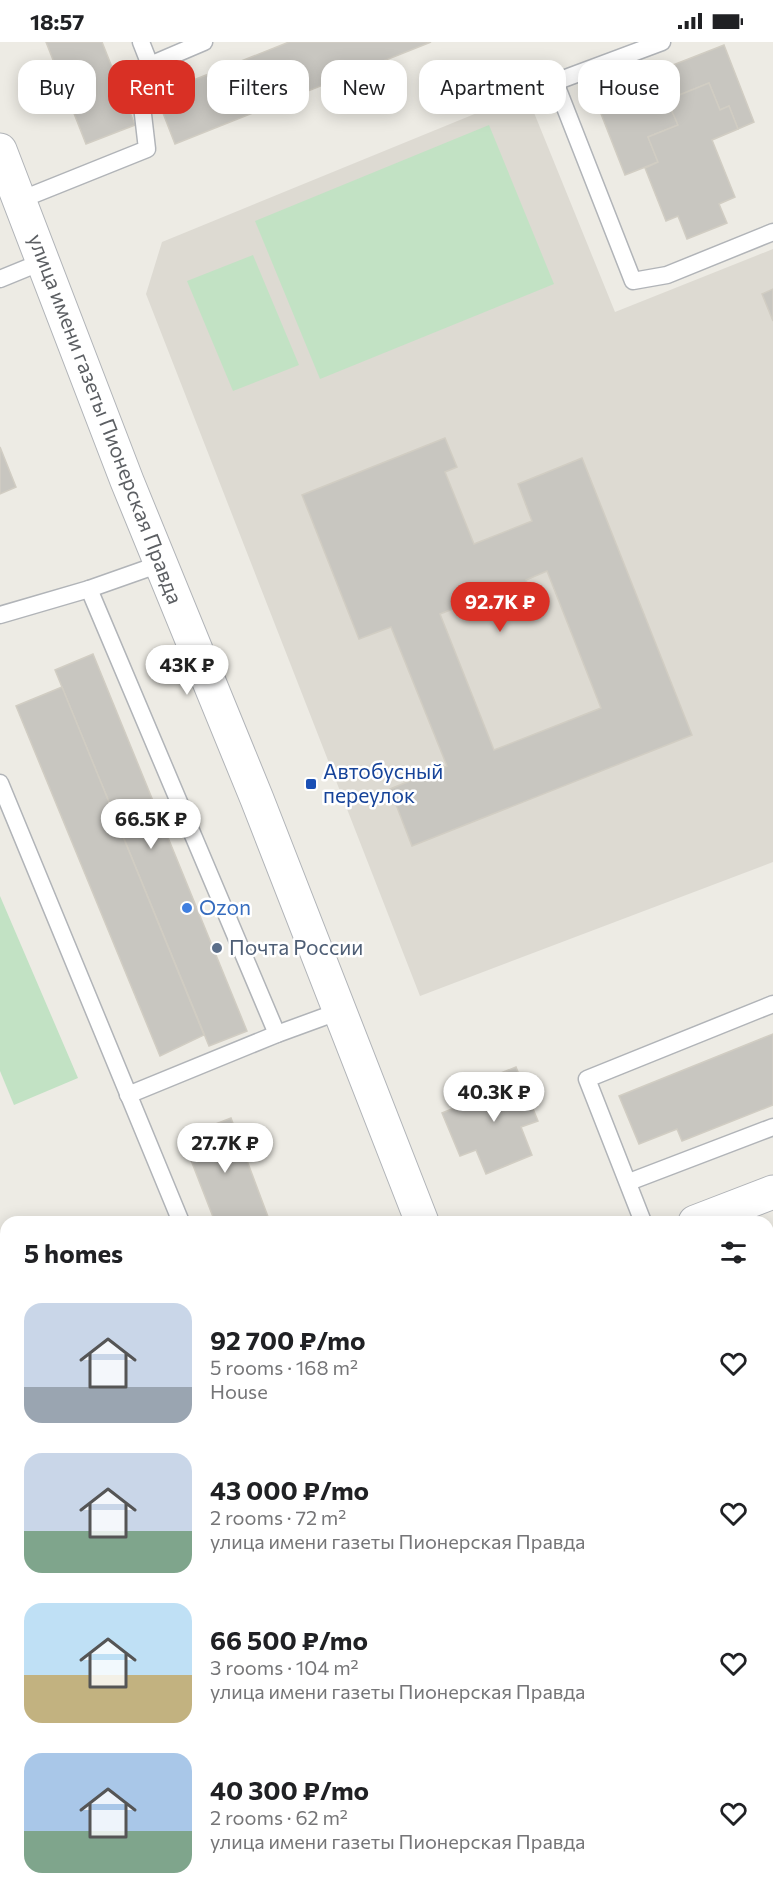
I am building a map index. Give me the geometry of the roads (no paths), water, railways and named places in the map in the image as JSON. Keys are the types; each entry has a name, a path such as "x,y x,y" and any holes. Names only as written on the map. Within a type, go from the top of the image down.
{"street":[{"name":"улица имени газеты Пионерская Правда","path":"0,150 160,564 257,799 421,1216"},
{"path":"710,1216 773,1192"}],"lane":[{"path":"141,42 148,60"},
{"path":"162,60 204,42"},
{"path":"662,42 555,82 633,281 667,275 773,232"},
{"path":"20,200 147,149 143,114"},
{"path":"0,279 44,261"},
{"path":"0,615 89,590 160,564"},
{"path":"89,590 277,1034"},
{"path":"0,783 178,1216"},
{"path":"641,1216 587,1078 773,1004"},
{"path":"128,1095 277,1034 340,1011"},
{"path":"629,1182 773,1128"}],"place":[{"name":"Автобусный переулок","path":"311,784"},
{"name":"Ozon","path":"187,908"},
{"name":"Почта России","path":"217,948"}]}
